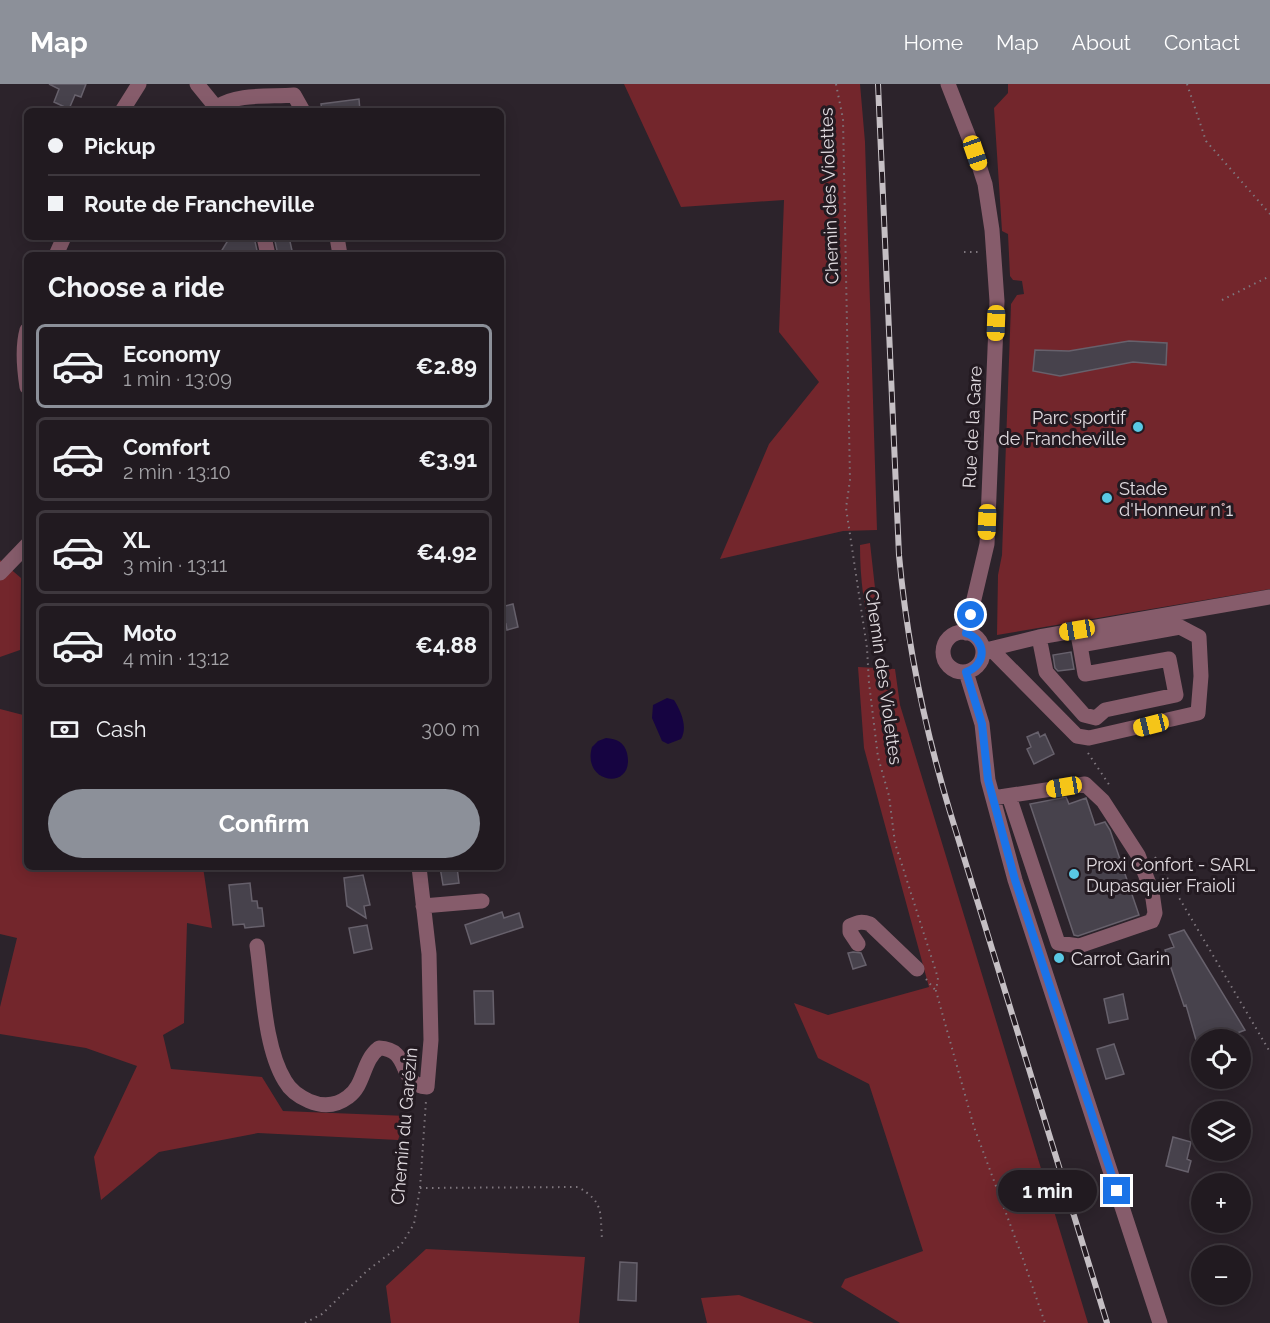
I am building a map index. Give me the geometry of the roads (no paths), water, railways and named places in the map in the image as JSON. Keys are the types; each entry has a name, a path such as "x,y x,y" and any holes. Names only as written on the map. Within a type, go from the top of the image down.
{"street":[{"path":"124,108 139,84"},
{"path":"197,84 217,108"},
{"name":"Rue de la Gare","path":"948,84 985,184 992,230 997,301 987,544 966,633"},
{"path":"219,108 224,103 236,99 294,95 301,108"},
{"path":"24,339 24,368"},
{"path":"0,573 24,548"},
{"path":"1080,645 1180,627 1199,637 1201,676 1198,713 1083,737 987,650 978,639 960,632 949,638 943,649 943,655 948,666 959,672 966,672 976,667 987,650 1039,637 1270,597"},
{"path":"1039,637 1046,672 1084,715 1096,718 1105,710 1176,694 1169,659 1085,674 1077,630"},
{"path":"966,672 982,724 988,780 1015,880 1160,1323"},
{"path":"993,798 1085,784 1103,801 1138,855 1152,892 1155,913 1152,921 1079,946 1058,943 1038,949"},
{"path":"1009,796 1058,943"},
{"name":"Chemin du Garézin","path":"257,946 270,1040 275,1060 286,1083 299,1096 317,1104 329,1106 348,1097 358,1086 371,1054 379,1048 390,1048 397,1054 411,1082 420,1087 427,1087 431,1040 429,954 419,870"},
{"path":"423,906 482,901"},
{"path":"858,944 850,932 850,926 857,922 870,924 917,969"}],"railway":[{"path":"878,84 899,555 912,653 932,748 950,812 1107,1323"}],"place":[{"name":"Parc sportif de Francheville","path":"1138,427"},
{"name":"Stade d'Honneur n°1","path":"1107,498"},
{"name":"Proxi Confort - SARL Dupasquier Fraioli","path":"1074,874"},
{"name":"Carrot Garin","path":"1059,958"}]}
